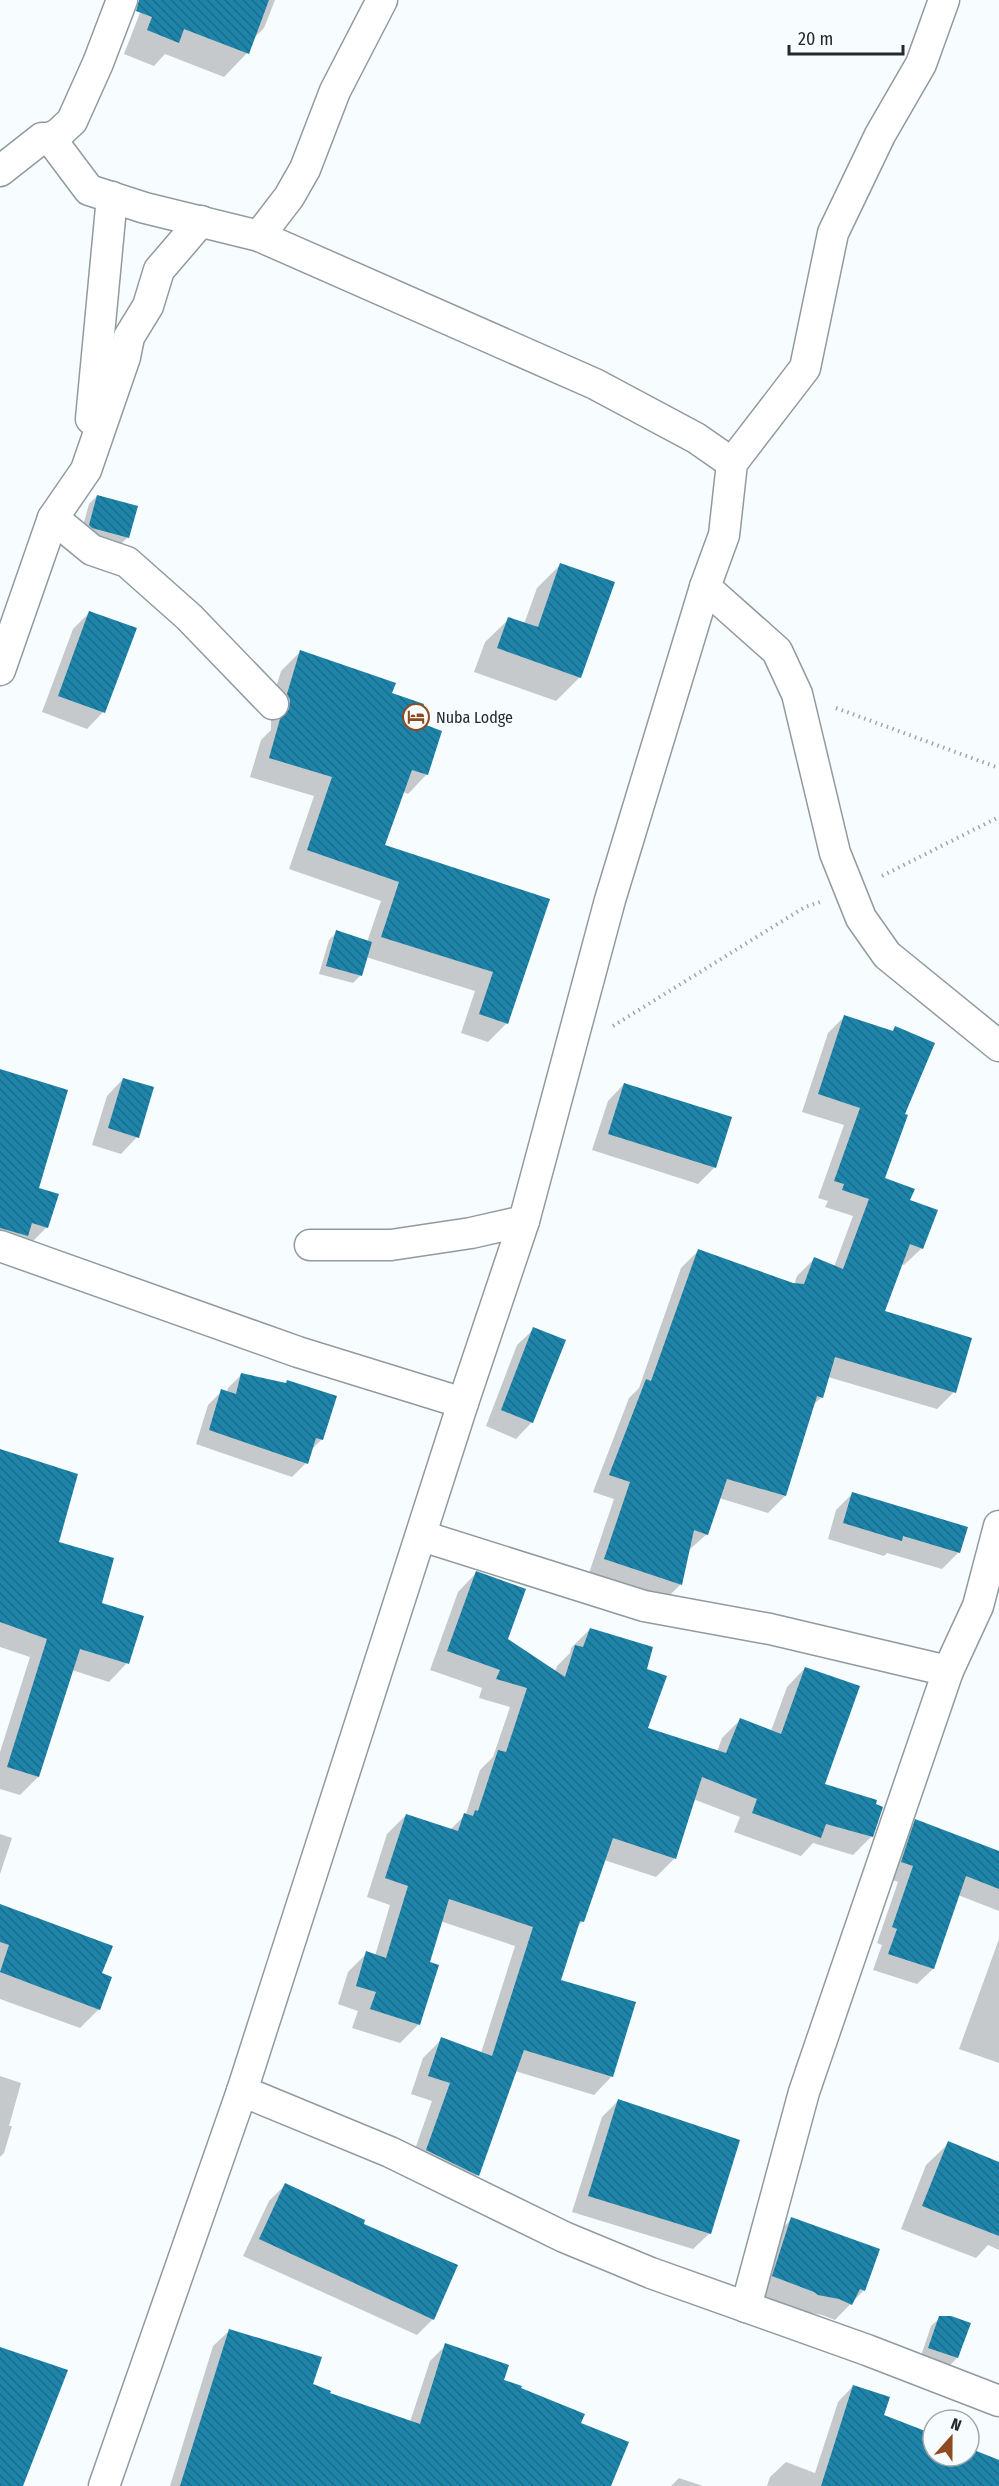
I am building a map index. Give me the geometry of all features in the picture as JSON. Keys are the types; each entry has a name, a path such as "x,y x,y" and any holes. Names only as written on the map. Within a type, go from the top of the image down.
{"street":[{"path":"0,171 42,138 50,138 58,134 72,121 95,72 122,0"},
{"path":"259,236 289,197 305,169 335,91 382,0"},
{"path":"104,2486 242,2091 422,1536 463,1402 524,1221 610,900 705,587 724,535 732,464 805,368 833,233 880,135 921,64 944,0"},
{"path":"50,138 89,190 259,236 595,384 696,438 732,464"},
{"path":"86,470 112,197"},
{"path":"0,670 53,518 86,470 125,357 129,337 148,306 159,270 201,222"},
{"path":"53,518 92,550 127,562 189,617 273,704"},
{"path":"705,587 777,651 797,694 835,853 861,918 887,956 999,1046"},
{"path":"310,1245 391,1245 471,1233 524,1221"},
{"path":"0,1245 298,1352 463,1402"},
{"path":"746,2307 804,2092 948,1671 989,1611 999,1526"},
{"path":"422,1536 644,1606 770,1629 948,1671"},
{"path":"242,2091 390,2152 564,2237 651,2273 999,2401"}],"path":[{"path":"797,694 999,768"},
{"path":"567,1054 806,907 849,891 999,817"}],"building":[{"path":"139,0 269,0 249,54 184,29 179,43 147,30 152,17 136,11"},
{"path":"97,495 138,506 129,538 92,528 89,525"},
{"path":"560,563 615,582 581,678 497,648 508,617 538,627"},
{"path":"89,611 137,628 105,713 58,696"},
{"path":"300,650 396,683 392,693 424,704 418,722 442,731 428,775 412,770 385,845 550,899 508,1024 479,1014 493,972 381,937 399,882 307,850 332,777 269,758 280,719 289,709 290,700 287,694"},
{"path":"336,930 372,942 362,976 326,966"},
{"path":"844,1015 893,1031 895,1026 935,1043 905,1114 908,1115 885,1178 915,1189 910,1200 938,1210 923,1249 910,1244 885,1311 972,1338 956,1393 835,1357 823,1398 817,1396 786,1496 727,1479 708,1535 694,1530 682,1585 604,1559 630,1482 609,1475 646,1379 651,1381 698,1249 793,1283 804,1284 814,1257 843,1269 869,1199 842,1190 844,1184 834,1181 860,1108 818,1094"},
{"path":"0,1069 68,1090 39,1188 59,1194 48,1228 32,1223 28,1236 0,1228"},
{"path":"123,1078 154,1087 139,1138 108,1128"},
{"path":"624,1083 732,1117 716,1168 608,1134"},
{"path":"533,1327 566,1340 533,1423 501,1410"},
{"path":"241,1373 286,1383 287,1380 337,1396 323,1440 316,1438 308,1464 209,1430 221,1389 236,1394"},
{"path":"0,1449 78,1474 59,1542 114,1558 102,1603 144,1616 129,1664 80,1649 39,1777 7,1767 47,1639 0,1622"},
{"path":"852,1492 968,1527 960,1553 903,1536 902,1541 843,1523"},
{"path":"476,1571 526,1589 508,1639 565,1677 575,1645 583,1647 590,1628 653,1647 647,1669 667,1676 648,1728 726,1753 740,1718 781,1734 805,1667 860,1686 825,1784 877,1800 876,1804 883,1807 873,1837 826,1824 821,1838 752,1813 757,1799 702,1777 676,1859 613,1838 584,1922 580,1921 561,1980 636,2002 613,2077 524,2050 479,2176 426,2150 450,2083 428,2076 441,2037 492,2056 533,1927 449,1899 430,1962 439,1965 420,2025 370,2009 376,1992 356,1986 366,1951 386,1958 408,1886 385,1878 406,1814 458,1831 464,1813 473,1816 475,1810 478,1811 498,1750 506,1752 527,1688 496,1679 500,1670 447,1651"},
{"path":"915,1819 999,1851 999,1889 966,1876 934,1969 888,1954 897,1929 892,1927 913,1866 901,1862"},
{"path":"0,1904 113,1946 102,1973 112,1977 100,2010 0,1972 9,1945 0,1942"},
{"path":"618,2099 740,2140 711,2234 588,2196"},
{"path":"948,2141 999,2162 999,2236 922,2206"},
{"path":"285,2183 365,2220 364,2224 458,2265 434,2320 259,2239"},
{"path":"791,2217 880,2249 865,2291 860,2289 852,2305 839,2299 818,2295 772,2276"},
{"path":"939,2316 951,2316 971,2323 958,2358 928,2348"},
{"path":"229,2329 322,2357 313,2384 331,2391 330,2393 420,2424 445,2343 509,2365 504,2380 585,2414 581,2423 629,2442 611,2486 180,2486"},
{"path":"0,2347 68,2370 23,2486 0,2486"},
{"path":"853,2385 890,2397 884,2415 921,2429 921,2468 981,2468 981,2453 999,2460 999,2486 821,2486"}],"place":[{"name":"Nuba Lodge","path":"416,717"}]}
